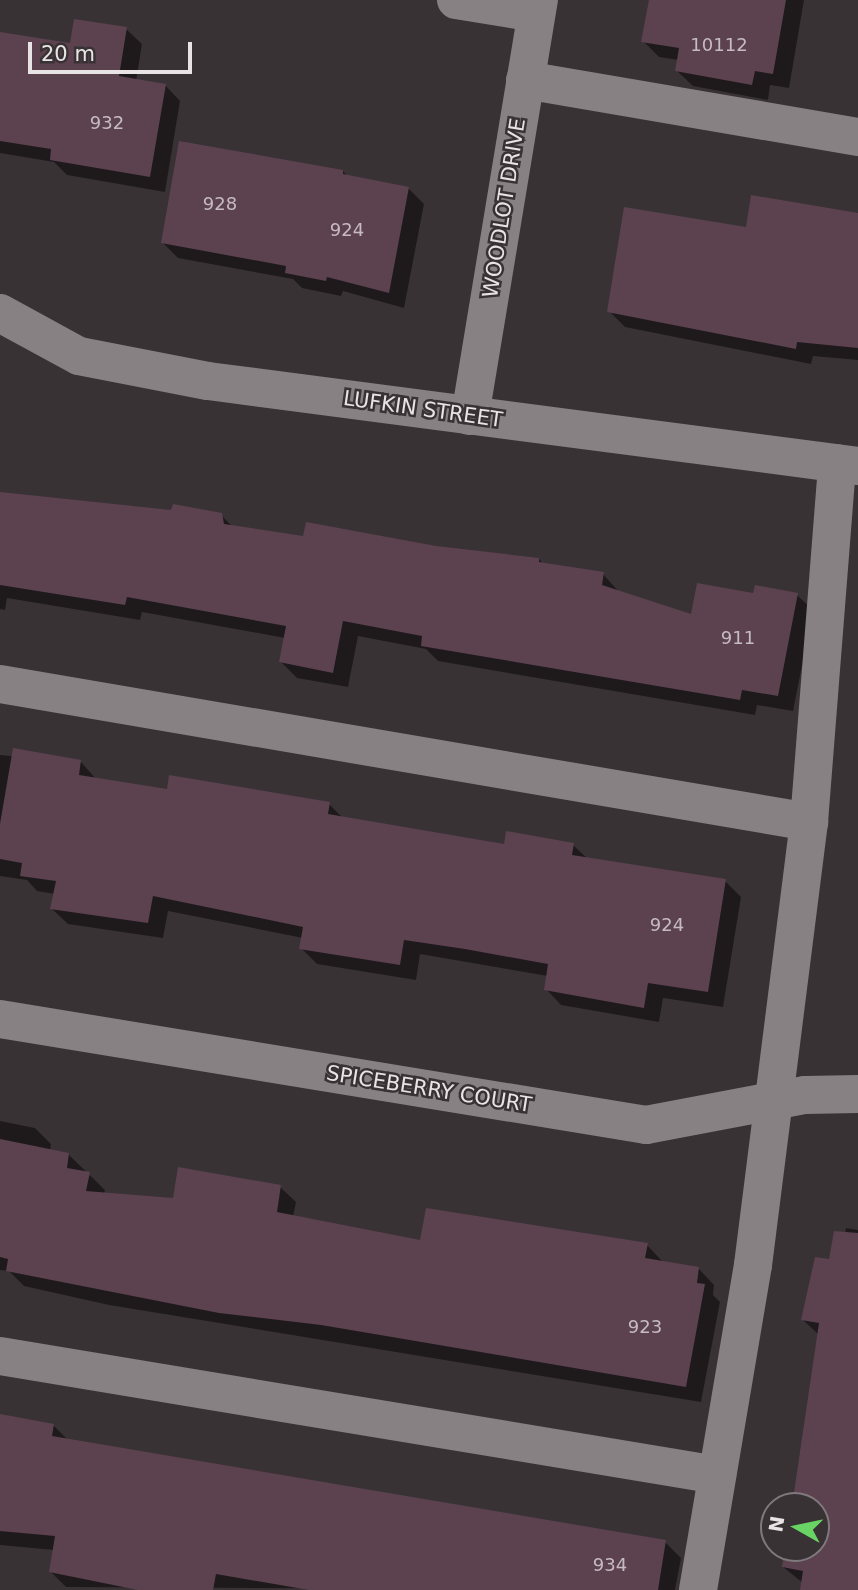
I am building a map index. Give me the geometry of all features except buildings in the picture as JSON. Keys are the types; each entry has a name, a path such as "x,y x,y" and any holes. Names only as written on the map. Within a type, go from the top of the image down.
{"street":[{"path":"456,0 538,7"},
{"name":"WOODLOT DRIVE","path":"470,416 538,7"},
{"path":"525,80 858,137"},
{"name":"LUFKIN STREET","path":"0,313 79,356 208,381 847,465"},
{"path":"698,1590 753,1265 809,822 847,465"},
{"path":"0,684 809,822"},
{"name":"SPICEBERRY COURT","path":"0,1019 646,1125 805,1095 858,1094"},
{"path":"0,1356 717,1475"}]}
